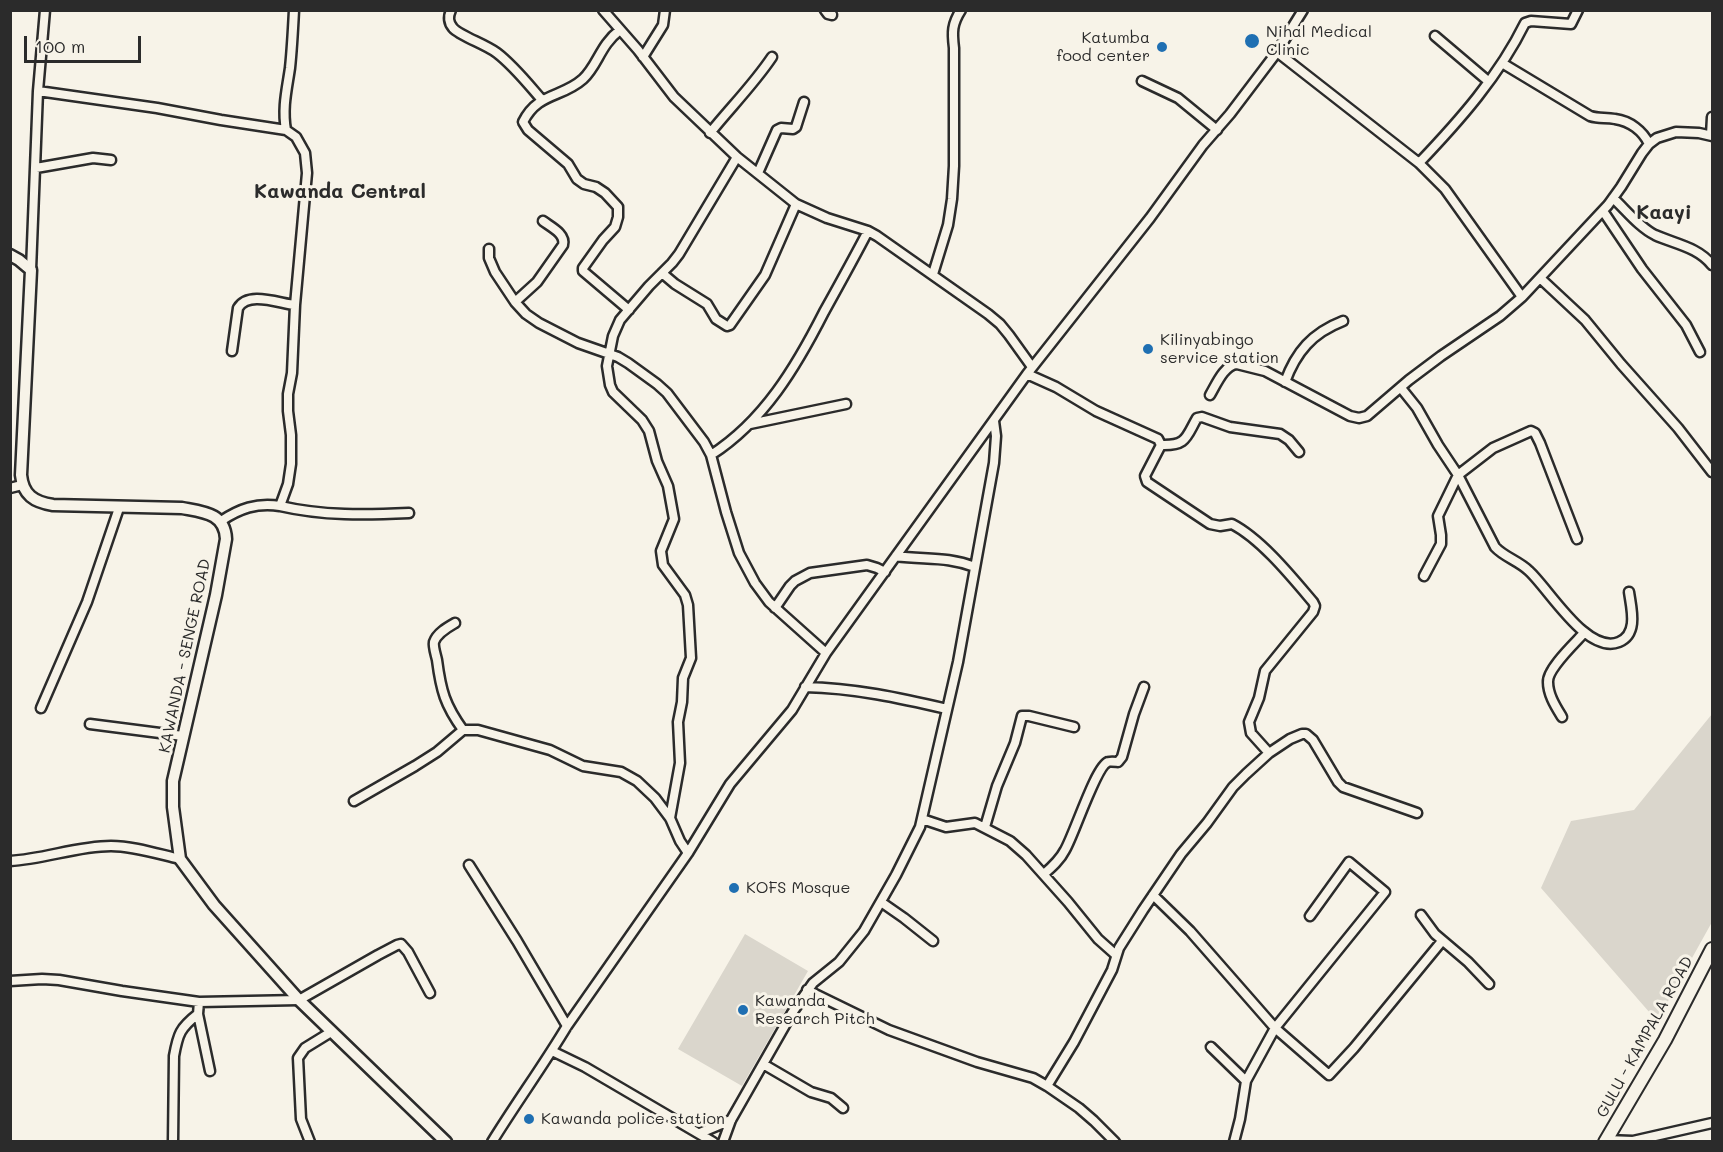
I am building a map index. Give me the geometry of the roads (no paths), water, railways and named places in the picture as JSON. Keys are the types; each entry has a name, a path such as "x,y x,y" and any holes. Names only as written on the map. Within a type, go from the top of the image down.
{"main road":[{"name":"GULU - KAMPALA ROAD","path":"1605,1141 1665,1040 1713,949"}],"street":[{"path":"45,10 38,91 31,270 16,487 36,501 53,505 182,508 203,512 221,521 244,508 271,505 320,513 362,515 409,513"},
{"path":"286,130 284,98 290,66 294,10"},
{"path":"450,10 448,19 457,32 480,42 498,54 542,100"},
{"path":"603,10 674,97 737,157 796,204 827,218 868,231 892,245 976,304 1000,324 1030,370 1096,411 1158,440 1161,445"},
{"path":"643,57 663,25 665,10"},
{"path":"933,274 948,225 952,199 954,48 952,31 953,24 961,10"},
{"path":"1419,164 1461,118 1502,63 1527,21 1568,25 1571,24 1578,10"},
{"path":"492,1142 567,1026 688,853 730,784 786,717 826,653 1030,370 1277,52 1300,11"},
{"path":"621,30 608,42 585,77 571,87 542,100 533,107 524,120 525,127 568,164 577,179 605,193 618,207 615,227 603,240 583,271 629,310"},
{"path":"1435,36 1488,81"},
{"path":"1277,52 1419,164 1445,189 1522,297"},
{"path":"710,133 761,74 772,57"},
{"path":"1502,63 1590,116 1617,119 1632,126 1641,131 1649,144"},
{"path":"1142,81 1178,98 1216,130"},
{"path":"38,91 286,130 296,136 305,153 308,172 288,402 291,464 288,484 280,506"},
{"path":"758,173 777,130 796,127 804,102"},
{"path":"1210,395 1228,367 1233,364 1265,371 1350,416 1359,418 1371,414 1441,356 1500,316 1522,297 1603,211 1649,144 1657,138 1676,132 1712,135 1713,117"},
{"path":"670,818 680,763 678,722 683,678 691,658 688,605 685,595 663,565 661,551 674,519 669,486 657,461 649,431 642,420 613,392 607,366 613,336 620,320 683,248 737,157"},
{"path":"36,168 93,158 111,160"},
{"path":"1613,198 1651,232 1694,250 1713,265"},
{"path":"662,273 707,304 716,319 727,326 730,325 765,275 796,204"},
{"path":"1603,211 1642,269 1686,325 1700,352"},
{"path":"514,302 537,282 563,245 563,236 543,221"},
{"path":"711,455 728,444 750,424 768,403 802,354 868,231"},
{"path":"489,249 489,258 495,272 514,302 526,314 578,342 628,363 668,393 711,455 739,553 754,583 775,608 826,653"},
{"path":"10,255 31,270"},
{"path":"1540,278 1585,320 1678,428 1712,472"},
{"path":"232,351 240,304 254,299 295,305"},
{"path":"1285,382 1300,352 1322,331 1343,321"},
{"path":"1401,388 1418,408 1458,475 1495,547 1529,571 1584,633 1608,643 1623,641 1629,634 1632,622 1629,592"},
{"path":"750,424 846,404"},
{"path":"1161,445 1176,444 1185,440 1197,418 1202,417 1230,427 1280,434 1289,440 1299,452"},
{"path":"723,1142 731,1120 792,1012 813,982 838,962 858,940 913,843 922,819 958,662 994,463 996,445 994,421"},
{"path":"1424,576 1441,544 1442,535 1438,516 1458,475 1493,448 1526,433 1533,432 1540,443 1577,539"},
{"path":"1161,445 1145,476 1147,482 1210,524 1220,526 1232,524 1251,536 1265,548 1314,604 1313,612 1265,671 1260,698 1249,722 1251,733 1269,753"},
{"path":"41,708 87,602 119,508"},
{"name":"KAWANDA - SENGE ROAD","path":"221,521 226,530 226,538 216,595 173,781 180,859 214,905 299,1000 446,1142"},
{"path":"896,556 922,559 945,558 975,567"},
{"path":"775,608 790,586 810,573 867,565 885,572"},
{"path":"455,623 443,630 434,641 441,689 446,704 462,730"},
{"path":"1562,717 1553,703 1548,676 1584,633"},
{"path":"805,687 866,692 947,709"},
{"path":"1044,874 1067,847 1088,795 1105,764 1118,762 1120,759 1144,687"},
{"path":"985,827 1022,716 1074,726"},
{"path":"90,724 183,736"},
{"path":"354,801 437,752 462,730 478,730 550,750 583,766 621,772 644,787 655,798 670,818 688,853"},
{"path":"1047,1086 1074,1042 1112,970 1122,943 1153,895 1181,854 1233,788 1257,762 1269,753 1290,739 1306,734 1313,740 1340,785 1417,813"},
{"path":"922,819 946,827 972,822 1017,846 1044,874 1098,939 1116,955"},
{"path":"10,861 39,858 78,849 113,846 180,859"},
{"path":"1234,1142 1246,1081 1275,1028 1385,892 1349,862 1310,915"},
{"path":"468,865 517,941 567,1026"},
{"path":"1153,895 1190,932 1275,1028 1329,1075 1442,941"},
{"path":"881,902 933,941"},
{"path":"1421,915 1435,934 1468,962 1489,984"},
{"path":"10,981 59,980 122,992 199,1002 299,1000 401,944 408,952 430,993"},
{"path":"807,990 889,1030 977,1062 1020,1074 1047,1086 1094,1121 1115,1142"},
{"path":"199,1002 198,1014 210,1071"},
{"path":"173,1142 174,1056 183,1027 198,1014"},
{"path":"310,1142 301,1119 298,1058 305,1048 331,1032"},
{"path":"1211,1047 1246,1081"},
{"path":"552,1051 585,1067 713,1142"},
{"path":"763,1064 811,1092 831,1098 843,1107"},
{"path":"700,1133 731,1120"},
{"path":"1605,1141 1633,1141 1713,1123"}],"place":[{"name":"Nihal Medical Clinic","path":"1252,41"},
{"name":"Katumba food center","path":"1162,47"},
{"name":"Kilinyabingo service station","path":"1148,349"},
{"name":"KOFS Mosque","path":"734,888"},
{"name":"Kawanda Research Pitch","path":"743,1010"},
{"name":"Kawanda police station","path":"529,1119"}],"district":[{"name":"Kawanda Central","path":"340,192"},
{"name":"Kaayi","path":"1664,213"}]}
